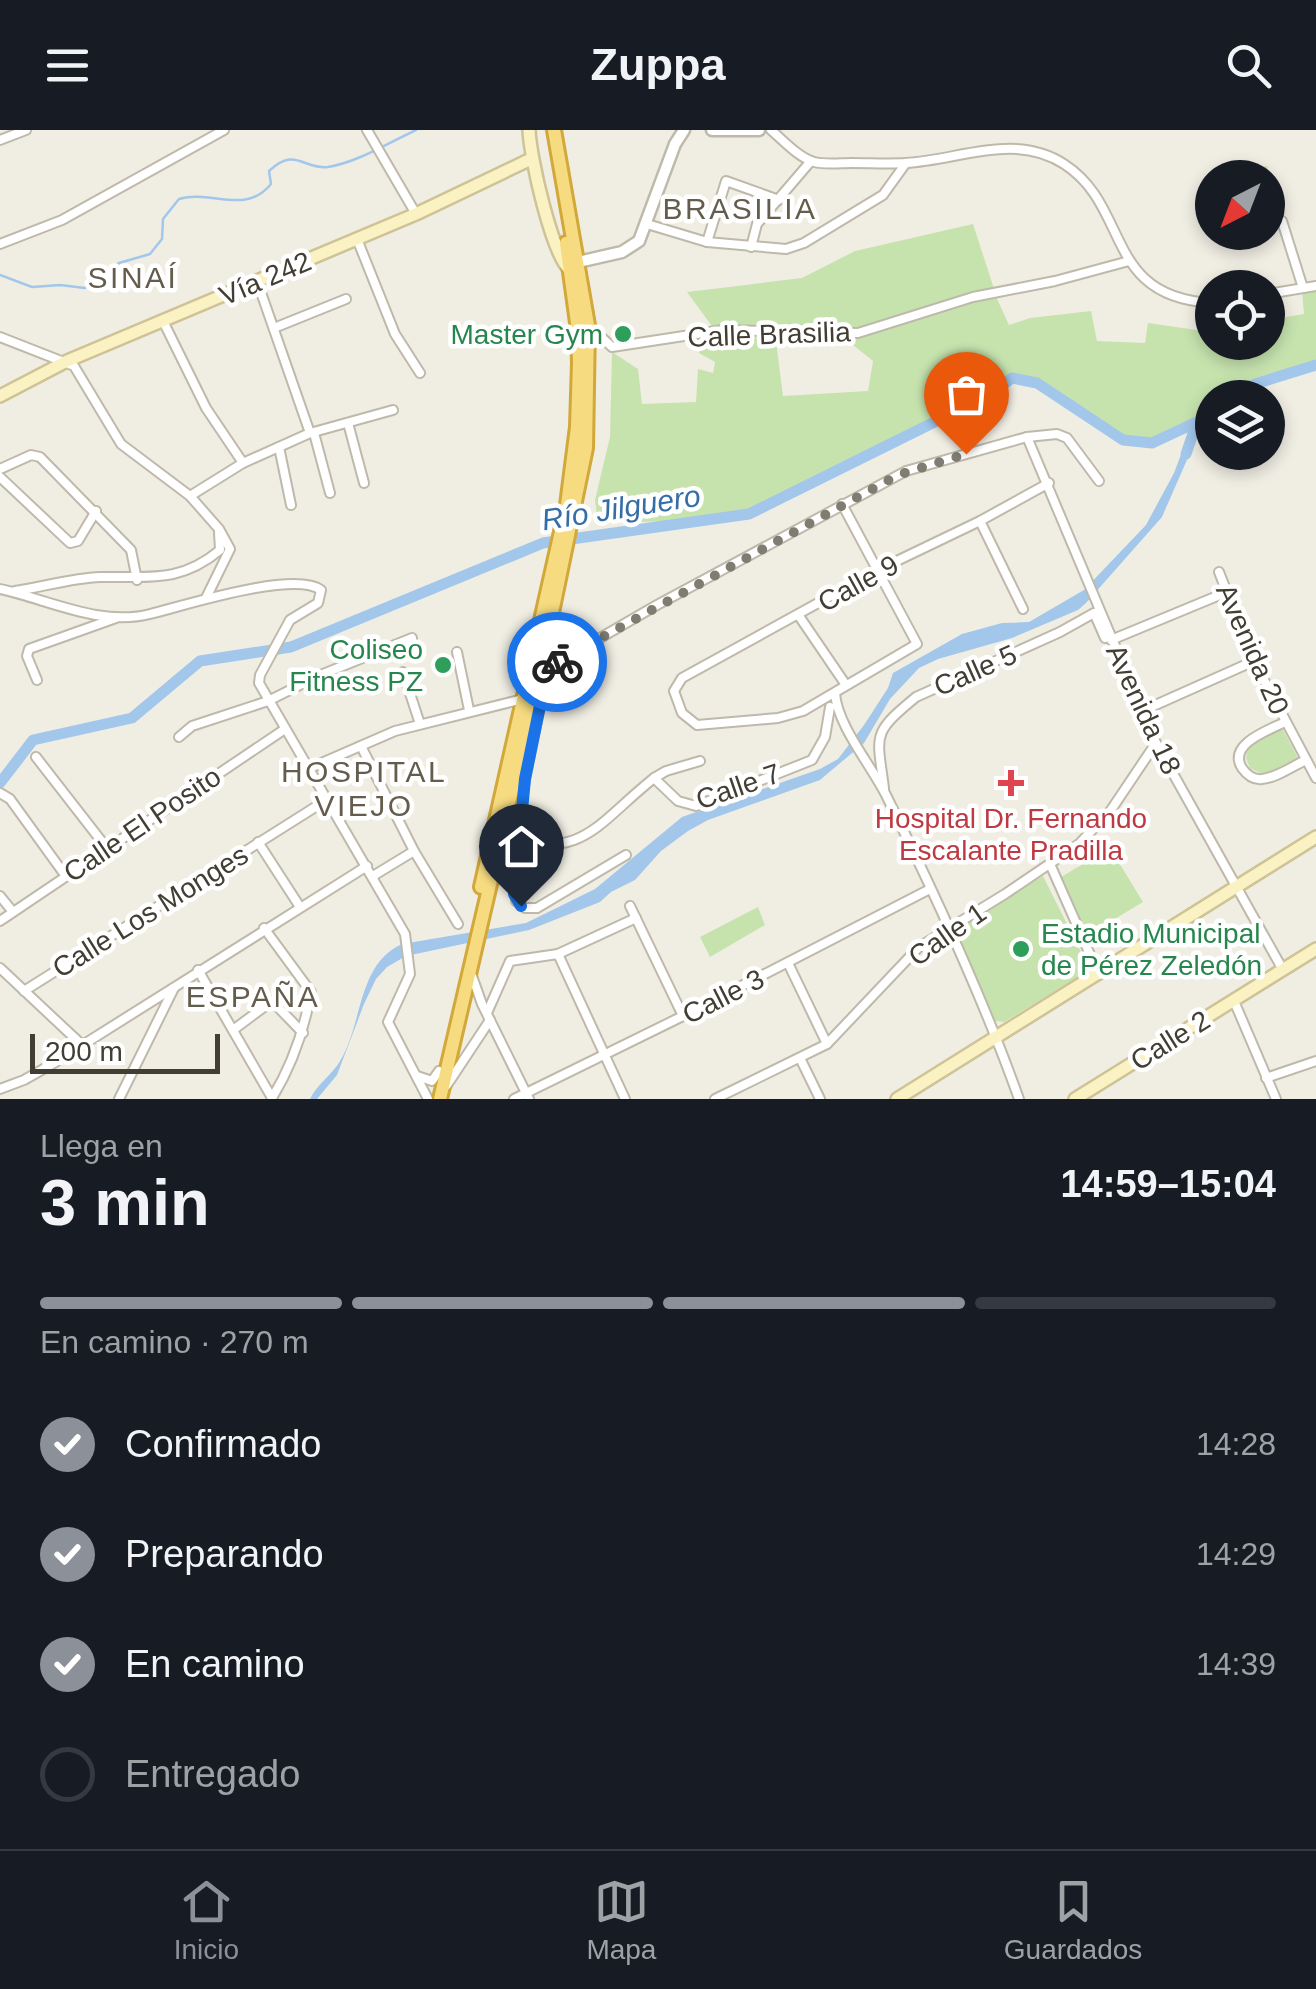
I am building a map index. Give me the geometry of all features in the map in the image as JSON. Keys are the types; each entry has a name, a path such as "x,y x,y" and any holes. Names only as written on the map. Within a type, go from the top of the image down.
{"highway":[{"path":"550,130 565,234 590,346"},
{"path":"550,130 578,330 573,501"},
{"path":"435,1098 472,954 528,700 541,660 586,448 590,346 573,274"},
{"path":"435,1098 456,1030 460,994"}],"main road":[{"path":"529,130 530,158 560,257 573,274"},
{"name":"Vía 242","path":"0,396 67,361 416,214 530,158"},
{"path":"897,1099 1316,837"},
{"name":"Calle 2","path":"1076,1099 1316,949"}],"street":[{"path":"0,140 26,130"},
{"path":"0,244 62,220 224,130"},
{"path":"367,130 416,214"},
{"path":"573,274 632,248 647,224 670,155 684,130"},
{"path":"712,130 758,130"},
{"path":"771,130 811,161 906,163 1004,148 1031,149 1064,163 1086,182 1102,205 1129,261 1163,292 1195,302"},
{"path":"751,247 758,224 811,161"},
{"path":"647,224 706,242 786,249 804,243 883,195 906,163"},
{"path":"706,242 726,180 779,200"},
{"path":"1285,231 1302,288"},
{"path":"356,239 395,334 420,374"},
{"name":"Calle Brasilia","path":"588,325 612,347 722,330 858,333 973,297 1129,261"},
{"path":"257,281 330,493"},
{"path":"1285,291 1316,286"},
{"path":"274,328 346,298"},
{"path":"164,321 206,408 243,463"},
{"path":"0,336 67,361 83,379 122,444 190,496 218,528 230,549 206,598"},
{"path":"190,496 243,463 279,447 312,433 392,410"},
{"path":"348,424 364,483"},
{"path":"626,855 530,910 521,906 514,894 516,845 541,660 562,660 656,604 906,471 1026,437 1057,434 1067,438 1098,481"},
{"name":"Avenida 18","path":"1026,437 1156,743 1283,970"},
{"path":"279,447 291,504"},
{"path":"96,511 78,540 70,543 0,473 35,454 96,511 131,550 137,580"},
{"name":"Calle 9","path":"832,695 794,714 708,726 690,721 678,706 674,691 682,678 878,570 980,522 1048,483"},
{"path":"825,738 832,695 917,644 842,504"},
{"path":"980,522 1023,608"},
{"path":"12,592 100,577 137,580 177,575 214,555 222,544 218,528"},
{"name":"Avenida 20","path":"1219,572 1254,662 1316,778"},
{"path":"0,589 41,603 118,617 145,616 206,598 300,583 316,586 322,594 318,603 290,620 278,636 259,683 405,934 411,964 409,979 388,1018 414,1073 435,1098 474,1043 510,960 558,954 636,918"},
{"path":"1113,645 1227,592"},
{"name":"Calle 5","path":"884,792 876,745 879,736 897,712 916,697 1094,613 1108,644 1113,645"},
{"path":"798,616 846,685"},
{"path":"37,680 27,656 30,649 118,617"},
{"path":"179,736 192,726 268,701 412,638"},
{"path":"457,652 470,710"},
{"path":"1142,710 1254,662"},
{"path":"402,672 420,724"},
{"path":"832,695 845,731"},
{"path":"310,768 420,724 528,700"},
{"path":"830,707 884,792 997,1037 1019,1099"},
{"path":"1284,722 1250,740 1242,749 1239,760 1244,771 1261,779 1306,760"},
{"name":"Calle El Posito","path":"0,921 285,729"},
{"name":"Calle 7","path":"495,841 516,845 579,841 654,778 678,801 696,806 812,760 832,730 845,731"},
{"name":"Calle 1","path":"720,1098 827,1044 919,947 1079,844 1105,818 1156,743"},
{"path":"360,746 414,852 458,924"},
{"path":"36,757 106,847"},
{"path":"654,778 700,762"},
{"path":"1,793 10,798 65,875"},
{"name":"Calle Los Monges","path":"24,991 328,799"},
{"path":"258,842 300,907"},
{"path":"373,876 414,852"},
{"path":"1050,864 1099,975"},
{"path":"0,1089 24,1080 367,866"},
{"name":"Calle 3","path":"514,1099 527,1096 930,889"},
{"path":"0,896 13,912"},
{"path":"630,906 684,1016"},
{"path":"264,928 311,992 304,1034 272,1098"},
{"path":"472,954 474,984 527,1096"},
{"path":"558,954 625,1099"},
{"path":"788,963 827,1044"},
{"path":"0,968 80,1044"},
{"path":"198,970 272,1098"},
{"path":"120,1099 174,988"},
{"path":"460,994 482,1004"},
{"path":"1234,1000 1276,1099"},
{"path":"234,1030 272,1001 304,1034"},
{"path":"456,1030 464,1042 474,1043"},
{"path":"800,1058 820,1099"},
{"path":"1266,1078 1316,1060"},
{"path":"414,1073 428,1082 439,1072"}],"green space":[{"path":"973,224 1009,325 1030,318 1091,311 1097,341 1145,343 1148,323 1195,330 1195,360 1285,360 1285,317 1304,314 1302,291 1316,290 1316,364 1267,380 1195,380 1195,423 1152,443 1130,441 1039,384 1012,378 987,396 749,514 598,524 595,500 610,437 612,352 638,369 642,404 696,402 698,369 713,373 715,362 699,353 700,336 717,333 687,292 802,278 855,251","holes":["774,326 833,329 873,361 868,391 783,396"]},
{"path":"1282,728 1298,758 1264,775 1250,768 1248,748"},
{"path":"1110,848 1143,902 1088,935 1061,877"},
{"name":"Estadio Municipal de Pérez Zeledón","path":"1043,876 1087,964 1085,973 1004,1022 995,1021 955,933 957,927"},
{"path":"758,907 765,925 710,957 700,937"}],"water":[{"path":"1192,440 1193,446 1162,517 1078,610 1012,638 919,668 890,699 864,743 820,780 708,820 688,831 661,851 635,880 600,902 529,930 406,956 387,967 376,979 364,1004 337,1075 317,1099 310,1099 340,1061 369,980 387,953 402,944 526,923 595,889 682,817 820,769 838,759 888,688 893,673 962,634 1002,623 1029,622 1084,590 1146,525 1185,444"}],"waterway":[{"path":"0,275 32,287 85,288 119,263 150,254 162,239 163,219 179,199 250,198 271,184 269,171 286,160 319,167 339,165 416,130"},
{"path":"1268,380 1316,365"},
{"name":"Río Jilguero","path":"0,783 33,740 132,718 200,661 291,647 543,543 749,514 987,396 1012,378 1037,383 1123,440 1152,443 1195,423"},
{"path":"1186,454 1195,428"}],"way so far":[{"path":"557,662 656,604 898,475 966,454"}],"place":[{"name":"Master Gym","path":"623,334"},
{"name":"Coliseo Fitness PZ","path":"443,665"},
{"name":"Hospital Dr. Fernando Escalante Pradilla","path":"1011,783"},
{"name":"Estadio Municipal de Pérez Zeledón","path":"1021,949"}],"district":[{"name":"BRASILIA","path":"740,209"},
{"name":"SINAÍ","path":"133,278"},
{"name":"HOSPITAL VIEJO","path":"364,789"},
{"name":"ESPAÑA","path":"253,997"}],"route":[{"path":"521,906 514,894 525,779 549,662 557,662"}]}
